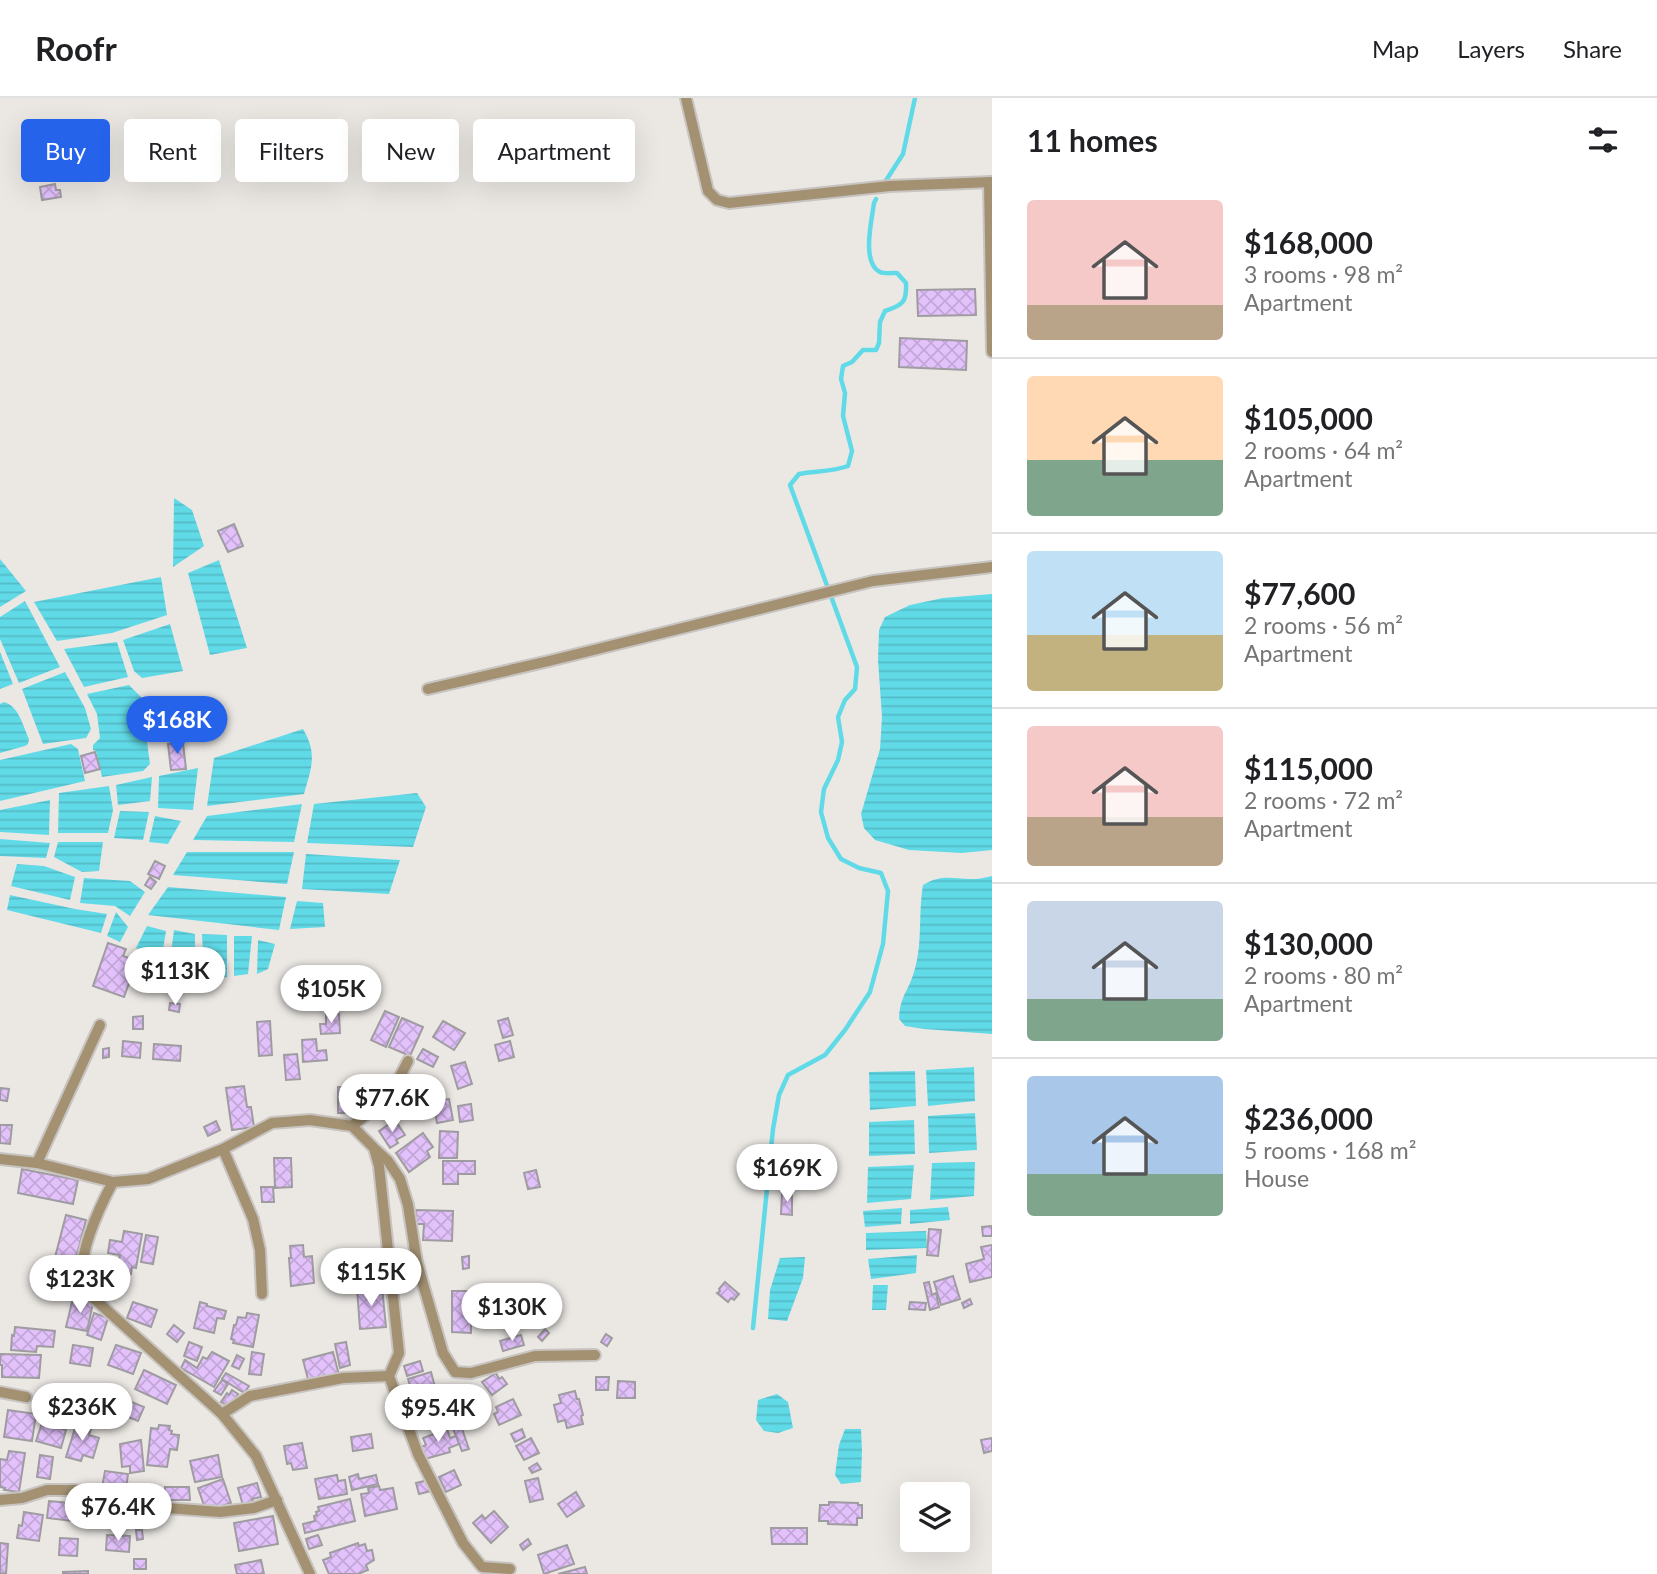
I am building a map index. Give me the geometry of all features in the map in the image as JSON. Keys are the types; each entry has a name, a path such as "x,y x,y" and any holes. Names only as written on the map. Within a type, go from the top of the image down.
{"street":[{"path":"686,98 708,191 717,200 729,203 890,186 990,182 992,352"},
{"path":"428,689 873,581 992,567"},
{"path":"37,1163 100,1025"},
{"path":"352,1126 394,1088 408,1061"},
{"path":"0,1159 37,1163 113,1182 148,1180 223,1150 272,1123 310,1120 352,1126 388,1161 400,1179 408,1205 417,1263 443,1353 455,1372 471,1373 536,1356 595,1355"},
{"path":"374,1148 379,1166 399,1353 389,1376 418,1454 463,1543 482,1567 510,1569"},
{"path":"223,1150 253,1219 260,1250 262,1294"},
{"path":"113,1182 99,1209 88,1240 82,1268 85,1289 222,1414 256,1456 310,1574"},
{"path":"222,1414 250,1396 343,1378 389,1376"},
{"path":"0,1392 26,1397"},
{"path":"0,1500 22,1498 47,1490 74,1490 167,1508 220,1512 254,1508 277,1500"}],"water":[{"path":"174,498 192,510 204,546 173,567"},
{"path":"0,559 26,591 0,607"},
{"path":"219,560 247,648 210,655 188,573"},
{"path":"161,577 167,615 112,633 57,641 34,602"},
{"path":"992,594 992,850 962,853 909,850 875,840 864,828 861,814 880,749 882,717 879,630 885,617 910,605 943,598"},
{"path":"25,601 60,667 19,683 0,639 0,617"},
{"path":"170,624 183,671 142,678 134,671 123,640"},
{"path":"117,642 128,677 84,687 64,649"},
{"path":"0,652 13,684 0,689"},
{"path":"65,672 85,708 91,729 86,738 43,744 22,689"},
{"path":"129,685 141,697 150,764 143,771 102,777 96,751 93,750 93,745 100,738 97,714 87,694"},
{"path":"4,702 17,712 29,739 25,746 0,753 0,704"},
{"path":"303,729 312,754 304,794 207,806 214,758"},
{"path":"71,744 78,749 85,781 0,801 0,760"},
{"path":"198,768 193,810 158,808 159,776"},
{"path":"152,777 150,801 118,805 116,785"},
{"path":"109,786 113,810 108,833 58,833 59,793"},
{"path":"417,793 426,807 413,847 307,843 314,804"},
{"path":"50,800 49,835 0,832 0,810"},
{"path":"302,804 294,842 193,840 207,816"},
{"path":"120,811 149,812 143,840 114,838"},
{"path":"155,816 181,821 168,844 149,842"},
{"path":"0,839 50,843 46,858 0,856"},
{"path":"58,842 103,842 99,871 82,872 54,857"},
{"path":"187,852 294,852 287,884 173,875"},
{"path":"306,854 400,860 389,894 302,889"},
{"path":"17,864 44,866 75,877 70,900 11,886"},
{"path":"992,876 992,1034 905,1026 899,1019 900,1011 917,961 923,885 943,878 975,879"},
{"path":"84,878 130,881 145,892 130,916 115,906 80,903"},
{"path":"168,887 286,897 279,930 148,915"},
{"path":"10,895 107,914 101,933 7,910"},
{"path":"297,901 323,903 325,927 290,929"},
{"path":"116,912 128,927 120,942 107,936"},
{"path":"147,926 166,931 161,962 136,948"},
{"path":"174,930 195,934 195,977 169,969"},
{"path":"202,934 227,935 227,977 204,979"},
{"path":"234,936 252,936 248,974 234,976"},
{"path":"258,940 275,944 268,969 257,974"},
{"path":"974,1067 975,1101 928,1106 926,1070"},
{"path":"915,1071 916,1106 870,1110 869,1072"},
{"path":"975,1113 977,1150 929,1153 928,1116"},
{"path":"914,1120 915,1154 869,1156 869,1122"},
{"path":"975,1162 974,1196 930,1200 932,1163"},
{"path":"914,1165 911,1199 867,1203 868,1167"},
{"path":"948,1207 950,1220 910,1224 910,1210"},
{"path":"902,1208 901,1224 865,1227 863,1211"},
{"path":"926,1231 927,1248 866,1250 866,1233"},
{"path":"917,1255 916,1273 871,1279 868,1259"},
{"path":"805,1257 803,1278 787,1321 768,1319 770,1290 780,1258"},
{"path":"873,1285 888,1285 886,1310 872,1310"},
{"path":"777,1394 788,1402 793,1428 778,1433 764,1431 756,1420 758,1400"},
{"path":"845,1429 861,1429 861,1482 841,1484 835,1475 839,1445"}],"building":[{"path":"55,184 61,197 42,200 40,187"},
{"path":"975,289 976,315 918,316 917,290"},
{"path":"900,338 967,341 966,370 899,367"},
{"path":"234,524 243,546 228,552 218,531"},
{"path":"183,743 186,769 171,770 168,744"},
{"path":"95,752 100,769 85,773 81,756"},
{"path":"155,861 165,866 159,879 148,874"},
{"path":"150,877 156,882 151,889 145,885"},
{"path":"108,943 126,949 123,956 137,961 124,997 93,986"},
{"path":"301,977 318,977 319,1000 301,1000"},
{"path":"170,1003 180,1004 179,1012 169,1010"},
{"path":"385,1011 399,1017 386,1047 371,1040"},
{"path":"326,1014 339,1014 340,1033 321,1034 320,1024 326,1024"},
{"path":"143,1016 143,1029 133,1029 133,1017"},
{"path":"402,1018 423,1027 410,1056 389,1047"},
{"path":"508,1018 513,1035 503,1038 498,1021"},
{"path":"270,1021 272,1055 259,1056 257,1022"},
{"path":"443,1021 465,1033 454,1050 433,1037"},
{"path":"316,1039 317,1051 326,1050 327,1060 303,1062 302,1040"},
{"path":"123,1041 141,1043 140,1058 122,1056"},
{"path":"510,1041 514,1057 499,1061 495,1045"},
{"path":"154,1044 181,1046 180,1061 153,1059"},
{"path":"109,1048 109,1057 103,1058 103,1049"},
{"path":"423,1049 438,1057 433,1067 417,1059"},
{"path":"297,1054 300,1079 286,1080 284,1055"},
{"path":"465,1062 472,1084 458,1089 451,1066"},
{"path":"413,1077 428,1085 421,1097 406,1090"},
{"path":"244,1086 254,1127 232,1130 226,1088"},
{"path":"361,1086 361,1107 354,1107 354,1113 338,1113 338,1087"},
{"path":"0,1088 9,1089 7,1101 0,1100"},
{"path":"408,1098 421,1104 415,1113 405,1107"},
{"path":"449,1099 453,1120 437,1123 433,1101"},
{"path":"471,1104 473,1120 460,1122 458,1106"},
{"path":"395,1120 405,1135 396,1140 398,1143 390,1148 379,1131"},
{"path":"216,1121 220,1130 208,1136 204,1127"},
{"path":"0,1125 12,1125 10,1144 0,1143"},
{"path":"440,1131 458,1132 457,1158 439,1158"},
{"path":"423,1133 433,1147 427,1151 430,1157 409,1172 396,1153"},
{"path":"274,1158 291,1158 292,1187 275,1188"},
{"path":"443,1161 475,1161 475,1174 458,1174 458,1184 443,1184"},
{"path":"22,1169 78,1180 73,1204 18,1193"},
{"path":"536,1170 540,1187 528,1189 524,1173"},
{"path":"261,1187 273,1187 274,1202 262,1202"},
{"path":"782,1193 792,1193 792,1215 781,1214"},
{"path":"416,1210 453,1211 452,1241 423,1240 424,1224 415,1224"},
{"path":"66,1215 86,1220 73,1270 53,1265"},
{"path":"992,1226 992,1236 983,1236 982,1227"},
{"path":"929,1229 941,1230 938,1256 927,1255"},
{"path":"124,1231 142,1234 136,1268 132,1267 131,1274 120,1272 120,1255 108,1253 110,1240 122,1242"},
{"path":"146,1235 158,1237 153,1264 141,1262"},
{"path":"303,1245 304,1257 312,1256 314,1283 291,1286 290,1246"},
{"path":"992,1245 992,1277 970,1282 966,1264 984,1259 981,1247"},
{"path":"469,1256 469,1268 463,1269 462,1257"},
{"path":"953,1276 960,1299 941,1305 934,1282"},
{"path":"725,1282 739,1294 728,1302 717,1293"},
{"path":"929,1282 932,1295 936,1293 939,1307 930,1310 924,1283"},
{"path":"382,1287 386,1327 360,1329 357,1289"},
{"path":"452,1291 482,1291 482,1304 466,1304 466,1316 471,1316 471,1333 452,1332"},
{"path":"73,1298 93,1303 87,1331 66,1327"},
{"path":"970,1299 972,1304 964,1308 962,1303"},
{"path":"133,1302 157,1310 151,1327 127,1318"},
{"path":"200,1302 226,1311 224,1319 217,1318 214,1333 194,1328"},
{"path":"910,1302 926,1303 925,1310 909,1309"},
{"path":"94,1313 108,1318 101,1340 87,1335"},
{"path":"247,1313 259,1315 253,1347 233,1343 234,1340 231,1339 238,1317 246,1318"},
{"path":"174,1325 184,1333 177,1342 167,1334"},
{"path":"15,1327 55,1331 53,1347 37,1346 36,1352 11,1350"},
{"path":"545,1329 549,1333 542,1341 538,1337"},
{"path":"606,1334 612,1338 607,1346 601,1342"},
{"path":"521,1335 524,1345 503,1351 500,1341"},
{"path":"189,1342 202,1347 197,1361 184,1356"},
{"path":"346,1342 350,1365 340,1368 335,1344"},
{"path":"73,1345 93,1348 90,1366 70,1363"},
{"path":"116,1345 141,1353 133,1374 108,1365"},
{"path":"212,1352 229,1361 214,1387 181,1368 185,1360 197,1368 203,1357 207,1359"},
{"path":"252,1352 264,1354 261,1375 249,1374"},
{"path":"333,1352 339,1375 309,1383 303,1360"},
{"path":"0,1354 41,1355 39,1378 2,1377"},
{"path":"237,1355 244,1359 239,1369 232,1366"},
{"path":"420,1361 423,1371 407,1376 404,1366"},
{"path":"144,1370 176,1385 167,1404 135,1389"},
{"path":"431,1372 439,1402 417,1408 408,1379"},
{"path":"226,1373 249,1386 244,1393 222,1379"},
{"path":"496,1373 499,1379 502,1377 507,1384 492,1395 482,1382"},
{"path":"596,1377 609,1377 608,1390 596,1390"},
{"path":"222,1380 228,1384 221,1395 214,1391"},
{"path":"618,1381 635,1382 635,1398 617,1398"},
{"path":"232,1390 238,1394 230,1407 221,1402"},
{"path":"575,1391 583,1415 583,1424 567,1428 565,1420 558,1422 554,1405 561,1403 559,1395"},
{"path":"104,1393 125,1400 118,1421 97,1414"},
{"path":"513,1399 521,1415 499,1425 494,1414 498,1412 496,1407"},
{"path":"47,1401 75,1409 70,1428 41,1419"},
{"path":"129,1401 144,1407 138,1421 123,1415"},
{"path":"8,1410 36,1414 32,1441 4,1437"},
{"path":"77,1422 92,1426 89,1435 99,1438 93,1458 83,1455 81,1461 66,1457"},
{"path":"42,1423 66,1430 61,1448 36,1441"},
{"path":"460,1423 469,1449 462,1451 452,1426"},
{"path":"159,1425 170,1426 171,1434 179,1435 177,1450 170,1449 167,1467 147,1465 151,1428 158,1429"},
{"path":"447,1429 450,1438 456,1436 459,1444 449,1448 450,1452 425,1459 421,1447 426,1445 423,1438"},
{"path":"522,1429 525,1437 515,1442 511,1434"},
{"path":"371,1434 373,1448 353,1451 351,1437"},
{"path":"531,1438 539,1453 524,1460 516,1446"},
{"path":"992,1438 992,1451 984,1453 981,1440"},
{"path":"141,1440 144,1471 130,1473 130,1466 122,1467 120,1444"},
{"path":"302,1443 307,1468 293,1470 291,1463 287,1464 284,1446"},
{"path":"9,1451 25,1453 19,1492 0,1487 0,1459 7,1460"},
{"path":"40,1455 53,1457 50,1479 37,1477"},
{"path":"218,1455 222,1477 195,1482 190,1461"},
{"path":"537,1463 541,1469 532,1473 529,1468"},
{"path":"454,1470 461,1485 446,1492 439,1477"},
{"path":"105,1471 128,1474 125,1497 101,1493"},
{"path":"358,1474 359,1479 376,1475 378,1484 352,1490 349,1477"},
{"path":"337,1475 338,1481 345,1480 347,1494 319,1499 315,1479"},
{"path":"538,1478 543,1499 530,1502 525,1481"},
{"path":"223,1479 231,1503 206,1511 198,1488"},
{"path":"428,1480 431,1491 419,1494 416,1483"},
{"path":"257,1483 261,1497 252,1499 254,1506 244,1509 238,1488"},
{"path":"379,1486 380,1490 393,1488 397,1509 365,1516 361,1494 369,1493 368,1488"},
{"path":"165,1487 189,1487 190,1500 165,1500"},
{"path":"576,1492 584,1506 567,1517 558,1504"},
{"path":"72,1496 83,1498 82,1505 90,1506 88,1523 47,1518 49,1501 71,1503"},
{"path":"350,1499 355,1521 305,1533 303,1524 315,1521 318,1507"},
{"path":"829,1502 858,1503 862,1505 862,1518 857,1518 857,1525 819,1521 820,1505 829,1505"},
{"path":"494,1511 508,1527 491,1543 473,1523 482,1515 485,1519"},
{"path":"24,1512 43,1515 39,1541 17,1538"},
{"path":"273,1516 278,1544 239,1551 234,1523"},
{"path":"771,1528 807,1528 807,1544 772,1544"},
{"path":"136,1530 142,1530 143,1539 137,1540"},
{"path":"107,1535 130,1536 129,1552 106,1550"},
{"path":"318,1535 322,1545 309,1549 306,1539"},
{"path":"60,1538 78,1539 77,1556 59,1555"},
{"path":"528,1539 531,1544 523,1550 520,1545"},
{"path":"0,1543 8,1544 6,1574 0,1573"},
{"path":"358,1543 359,1546 365,1544 367,1551 372,1550 374,1560 366,1565 368,1570 358,1574 329,1574 323,1560 331,1557 330,1553"},
{"path":"567,1545 574,1564 544,1574 538,1555"},
{"path":"134,1559 146,1559 146,1569 134,1569"},
{"path":"261,1560 264,1574 237,1574 235,1565"},
{"path":"585,1567 587,1574 558,1574"},
{"path":"88,1571 88,1574 63,1574 63,1572"}],"waterway":[{"path":"885,182 903,154 915,98"},
{"path":"753,1328 773,1129 779,1095 788,1075 825,1055 845,1030 870,992 883,944 888,891 881,873 859,868 841,859 828,838 821,812 824,789 838,760 842,742 838,717 845,700 855,689 857,667 790,485 799,474 848,466 852,451 843,416 843,366 852,362 863,350 876,350 880,322 885,311 900,305 905,299 906,283 897,273 880,272 871,260 870,229 876,199"}]}
